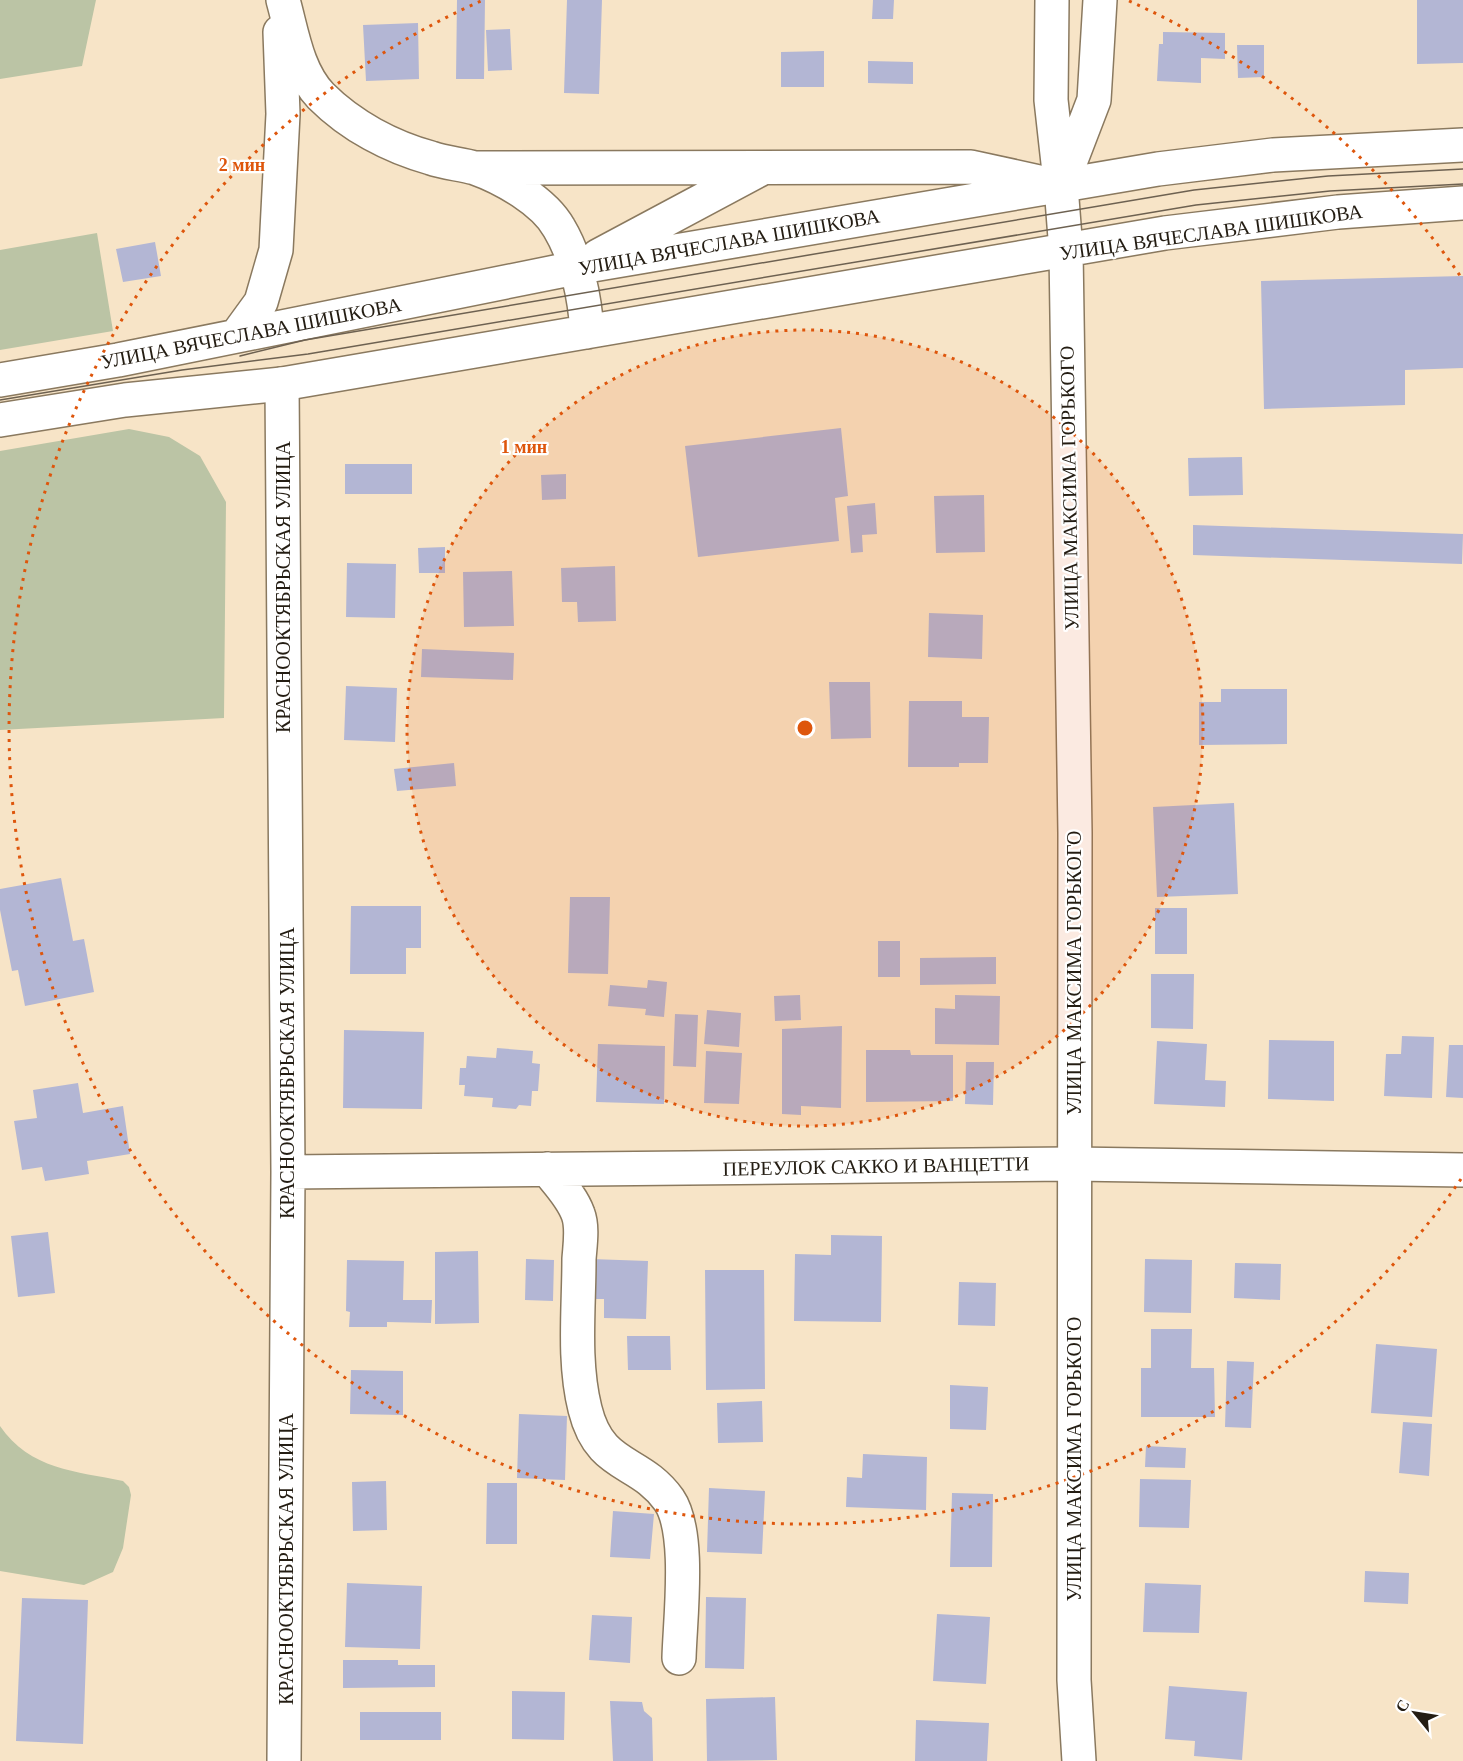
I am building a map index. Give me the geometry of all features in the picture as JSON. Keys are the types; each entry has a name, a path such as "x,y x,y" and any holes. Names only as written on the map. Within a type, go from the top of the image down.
{"main road":[{"path":"281,0 301,65 320,94 348,120 384,141 430,158 475,168 971,167 1061,186"},
{"path":"237,335 261,302 276,250 283,114 281,0"},
{"name":"УЛИЦА МАКСИМА ГОРЬКОГО","path":"1052,0 1051,100 1066,251 1075,833 1074,1680 1079,1761"},
{"name":"УЛИЦА МАКСИМА ГОРЬКОГО","path":"1061,186 1094,100 1100,0"},
{"name":"УЛИЦА ВЯЧЕСЛАВА ШИШКОВА","path":"0,380 118,360 575,268 1158,169 1273,155 1463,145"},
{"path":"575,268 763,167"},
{"path":"475,168 519,189 559,227 575,268 585,308 587,332"},
{"name":"УЛИЦА ВЯЧЕСЛАВА ШИШКОВА","path":"0,420 125,400 282,384 1165,234 1338,212 1463,203"},
{"name":"КРАСНООКТЯБРЬСКАЯ УЛИЦА","path":"282,384 288,1172 284,1761"},
{"name":"ПЕРЕУЛОК САККО И ВАНЦЕТТИ","path":"288,1172 1073,1164 1463,1170"},
{"path":"547,1169 565,1191 579,1215 578,1374 591,1429 602,1448 657,1486 668,1500 678,1523 682,1545 679,1658"}],"green space":[{"path":"0,0 96,0 82,66 0,79"},
{"path":"97,233 113,331 0,350 0,250"},
{"path":"129,429 169,437 200,456 226,502 224,718 0,730 0,451"},
{"path":"0,1426 12,1441 25,1452 40,1460 71,1471 123,1481 129,1487 131,1495 123,1548 113,1572 84,1585 0,1571"}],"building":[{"path":"457,0 485,0 484,79 456,79"},
{"path":"567,0 602,0 599,94 564,93"},
{"path":"873,0 894,0 893,19 872,19"},
{"path":"1417,0 1463,0 1463,63 1417,64"},
{"path":"418,23 419,79 366,81 363,25"},
{"path":"510,29 512,70 488,71 486,30"},
{"path":"1163,32 1225,33 1225,59 1201,58 1201,83 1157,81 1159,44 1163,44"},
{"path":"1237,45 1264,45 1264,77 1238,78"},
{"path":"824,51 824,87 781,87 781,52"},
{"path":"868,61 913,62 913,84 868,83"},
{"path":"155,242 161,276 123,282 116,249"},
{"path":"1463,276 1463,368 1405,370 1405,405 1264,409 1261,281"},
{"path":"841,428 848,496 835,498 839,541 698,557 685,446"},
{"path":"1242,457 1243,495 1189,496 1188,458"},
{"path":"345,464 412,464 412,494 345,494"},
{"path":"566,474 566,499 542,500 541,475"},
{"path":"984,495 985,552 936,553 934,496"},
{"path":"875,503 877,534 862,535 863,552 851,553 847,506"},
{"path":"1193,525 1463,534 1462,564 1193,555"},
{"path":"445,547 445,573 419,573 418,548"},
{"path":"347,563 396,564 395,618 346,617"},
{"path":"615,566 616,621 578,622 577,602 562,602 561,568"},
{"path":"512,571 514,626 464,627 463,572"},
{"path":"929,613 983,615 982,659 928,657"},
{"path":"422,649 514,653 513,680 421,677"},
{"path":"829,682 870,682 871,738 831,739"},
{"path":"346,686 397,688 395,742 344,740"},
{"path":"1221,689 1287,689 1287,744 1199,745 1199,702 1221,702"},
{"path":"909,701 962,701 962,717 989,717 988,763 959,763 959,767 908,767"},
{"path":"454,763 456,786 397,791 394,769"},
{"path":"1234,803 1238,894 1157,897 1153,807"},
{"path":"61,878 73,941 84,939 94,992 25,1006 18,970 12,971 0,910 0,889"},
{"path":"570,897 610,897 608,974 568,973"},
{"path":"351,906 421,906 421,948 406,948 406,974 350,974"},
{"path":"1155,908 1187,908 1187,954 1155,954"},
{"path":"878,941 900,941 900,977 878,977"},
{"path":"996,957 996,984 920,985 920,958"},
{"path":"1151,974 1194,974 1193,1029 1151,1028"},
{"path":"648,980 667,982 664,1017 645,1015 646,1009 608,1006 610,985 647,988"},
{"path":"800,995 801,1020 775,1021 774,996"},
{"path":"955,995 1000,996 999,1045 935,1044 935,1008 955,1009"},
{"path":"707,1010 741,1013 739,1047 704,1044"},
{"path":"675,1014 698,1015 696,1067 673,1066"},
{"path":"842,1026 841,1108 801,1106 801,1115 782,1114 782,1029"},
{"path":"344,1030 424,1032 422,1109 343,1108"},
{"path":"1402,1036 1434,1037 1432,1098 1384,1096 1386,1054 1401,1054"},
{"path":"1269,1040 1334,1041 1334,1101 1268,1099"},
{"path":"1157,1041 1207,1044 1205,1080 1226,1081 1225,1107 1154,1104"},
{"path":"598,1044 665,1046 664,1104 596,1102"},
{"path":"1449,1045 1463,1045 1463,1098 1446,1097"},
{"path":"497,1048 533,1051 532,1063 540,1064 538,1091 532,1091 531,1106 519,1105 516,1109 492,1107 493,1098 464,1096 465,1085 459,1085 460,1068 466,1068 467,1056 496,1058"},
{"path":"866,1050 910,1050 911,1055 953,1055 953,1101 866,1102"},
{"path":"706,1051 742,1053 739,1104 704,1103"},
{"path":"966,1062 994,1062 993,1105 965,1104"},
{"path":"78,1083 83,1113 123,1106 130,1154 87,1161 89,1174 45,1181 42,1167 22,1170 14,1121 37,1118 33,1090"},
{"path":"48,1232 55,1293 18,1297 11,1236"},
{"path":"831,1235 882,1236 881,1322 794,1321 795,1254 831,1255"},
{"path":"478,1251 479,1323 435,1324 435,1252"},
{"path":"526,1259 554,1260 553,1301 525,1300"},
{"path":"591,1259 648,1261 646,1319 604,1318 604,1299 590,1299"},
{"path":"1145,1259 1192,1260 1191,1313 1144,1312"},
{"path":"347,1260 404,1261 403,1300 432,1300 431,1323 387,1322 387,1327 349,1327 350,1312 346,1311"},
{"path":"1235,1263 1281,1264 1280,1300 1234,1298"},
{"path":"705,1270 764,1270 765,1389 706,1390"},
{"path":"959,1282 996,1283 995,1326 958,1325"},
{"path":"1151,1329 1192,1329 1191,1368 1214,1368 1215,1417 1141,1417 1141,1368 1151,1368"},
{"path":"627,1336 670,1336 671,1370 628,1370"},
{"path":"1376,1344 1437,1349 1432,1417 1371,1413"},
{"path":"1227,1361 1254,1362 1251,1428 1225,1427"},
{"path":"351,1370 403,1371 403,1415 350,1414"},
{"path":"950,1385 988,1387 986,1430 950,1429"},
{"path":"762,1401 763,1442 718,1443 717,1403"},
{"path":"519,1414 567,1416 565,1480 517,1478"},
{"path":"1403,1422 1432,1424 1429,1476 1399,1473"},
{"path":"1146,1446 1186,1448 1185,1468 1145,1467"},
{"path":"863,1454 927,1457 926,1510 846,1507 847,1477 862,1478"},
{"path":"1140,1479 1191,1480 1189,1528 1139,1527"},
{"path":"386,1481 387,1530 353,1531 352,1482"},
{"path":"487,1483 517,1483 517,1544 486,1544"},
{"path":"709,1488 765,1491 762,1554 707,1552"},
{"path":"952,1493 993,1494 992,1567 950,1567"},
{"path":"613,1511 654,1514 650,1559 610,1557"},
{"path":"1365,1571 1409,1573 1408,1604 1364,1602"},
{"path":"347,1583 422,1586 420,1649 345,1647"},
{"path":"1145,1583 1201,1585 1199,1633 1143,1632"},
{"path":"706,1597 746,1598 744,1669 705,1668"},
{"path":"22,1598 88,1600 83,1744 16,1741"},
{"path":"937,1614 990,1617 986,1684 933,1681"},
{"path":"592,1615 632,1617 630,1663 589,1660"},
{"path":"343,1660 398,1660 398,1665 435,1665 435,1687 343,1688"},
{"path":"1169,1686 1247,1692 1242,1760 1194,1756 1195,1741 1165,1739"},
{"path":"512,1691 565,1692 564,1740 512,1739"},
{"path":"775,1697 777,1760 707,1761 706,1699"},
{"path":"610,1701 642,1702 644,1711 652,1718 653,1761 613,1761"},
{"path":"360,1712 441,1712 441,1740 360,1740"},
{"path":"916,1720 989,1723 987,1761 915,1761"}],"tram line":[{"path":"240,356 305,340 1194,190 1328,176 1463,169"},
{"path":"0,400 182,370 308,354 1196,205 1330,191 1463,184"}]}
